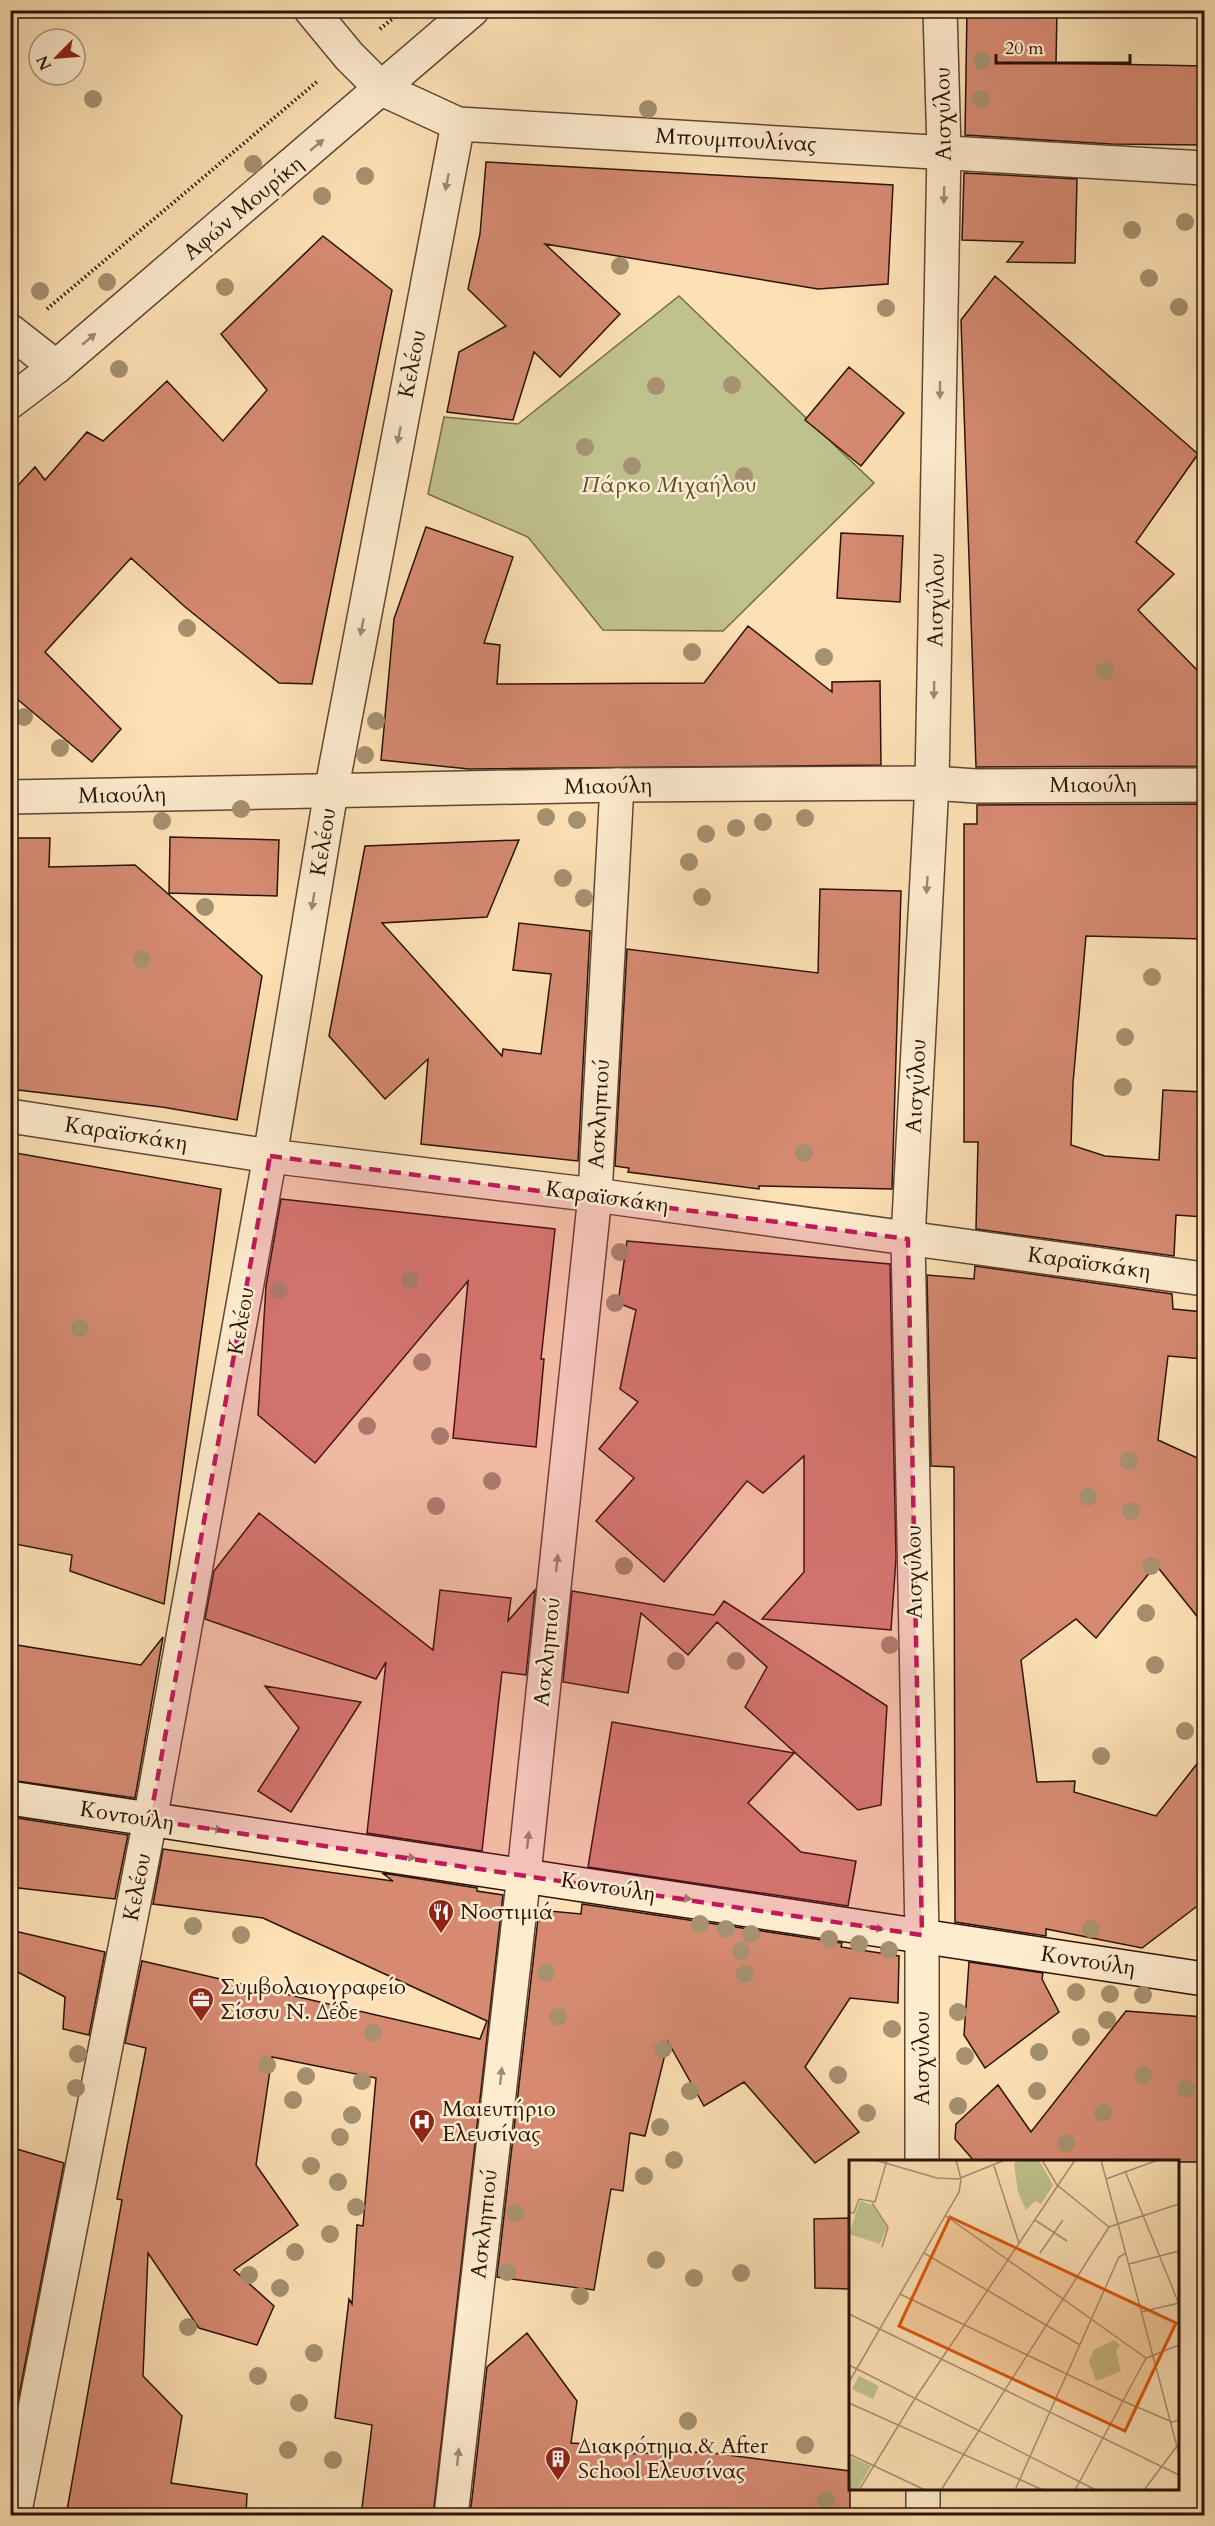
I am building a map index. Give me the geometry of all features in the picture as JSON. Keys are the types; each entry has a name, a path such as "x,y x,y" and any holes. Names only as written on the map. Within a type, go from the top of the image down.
{"street":[{"name":"Μπουμπουλίνας","path":"310,10 349,56 382,89 458,124 1204,168"},
{"name":"Αφών Μουρίκη","path":"10,402 56,367 472,10"},
{"name":"Αισχύλου","path":"922,2160 922,1935 908,1239 932,783 945,151 940,10"},
{"name":"Κελέου","path":"14,2516 150,1820 270,1156 331,792 458,124"},
{"path":"13,333 56,367"},
{"name":"Μιαούλη","path":"10,797 617,785 932,783 976,786 1204,785"},
{"name":"Ασκληπιού","path":"451,2516 524,1874 595,1195 617,785"},
{"name":"Καραϊσκάκη","path":"10,1116 270,1156 595,1195 1204,1279"},
{"name":"Κοντούλη","path":"10,1798 524,1874 1204,1979"},
{"path":"923,2490 923,2516"}],"path":[{"path":"13,333 403,10"}],"highlighted area":[{"path":"270,1156 908,1239 922,1935 150,1820"}],"green space":[{"name":"Πάρκο Μιχαήλου","path":"679,296 874,483 723,631 603,630 528,537 428,494 444,417 518,424"}],"building":[{"path":"967,10 1057,10 1056,63 1204,66 1204,145 1111,144 965,135"},
{"path":"486,162 893,185 888,284 818,289 545,244 620,314 560,377 534,352 513,420 447,412 459,352 506,326 468,289 480,234"},
{"path":"964,173 1077,179 1075,263 1007,262 1023,242 962,240"},
{"path":"323,236 392,290 312,684 279,683 184,606 131,558 45,652 121,729 92,762 10,693 10,494 35,467 45,480 87,432 103,441 167,381 223,441 267,390 221,334"},
{"path":"995,276 1198,454 1136,542 1174,574 1138,610 1204,677 1204,766 976,767 961,320"},
{"path":"849,367 904,413 861,466 805,420"},
{"path":"426,527 513,557 484,643 500,645 497,684 704,683 748,626 832,692 832,682 880,681 881,765 469,769 381,760 394,619"},
{"path":"841,533 903,536 900,602 837,598"},
{"path":"1204,804 1204,939 1086,936 1073,1083 1071,1145 1105,1156 1159,1160 1163,1090 1204,1092 1204,1217 1176,1215 1174,1256 976,1229 978,1142 964,1142 964,824 977,824 977,805"},
{"path":"170,837 279,840 277,896 169,893"},
{"path":"10,838 50,838 49,867 135,865 262,976 237,1120 162,1107 10,1089"},
{"path":"519,840 487,917 382,923 502,1056 503,1049 541,1054 551,974 513,970 519,923 590,931 578,1161 421,1144 428,1059 385,1099 329,1036 365,846"},
{"path":"820,889 901,891 892,1189 759,1186 759,1189 628,1172 629,1168 615,1166 627,949 818,973"},
{"path":"10,1152 221,1189 164,1604 70,1571 72,1555 10,1543"},
{"path":"281,1199 555,1229 541,1359 544,1359 536,1447 453,1438 468,1281 315,1463 258,1415 266,1286"},
{"path":"627,1241 890,1264 896,1558 891,1630 762,1619 804,1572 804,1456 763,1493 747,1481 664,1582 596,1521 634,1478 599,1449 638,1402 620,1389 636,1310 618,1303"},
{"path":"975,1266 1172,1294 1173,1309 1204,1312 1204,1359 1168,1356 1158,1440 1204,1461 1204,1625 1156,1565 1096,1638 1076,1619 1021,1660 1037,1782 1075,1781 1074,1792 1156,1816 1204,1755 1204,1901 1142,1948 1046,1929 1046,1936 955,1922 954,1467 931,1466 927,1275 974,1279"},
{"path":"259,1513 433,1650 440,1590 511,1598 508,1621 535,1590 526,1675 502,1672 482,1851 367,1833 386,1662 376,1679 205,1619 214,1571"},
{"path":"572,1591 714,1615 724,1601 887,1706 881,1805 858,1810 745,1707 767,1667 717,1622 688,1655 641,1613 628,1693 563,1682"},
{"path":"163,1637 135,1798 10,1780 10,1644 141,1665"},
{"path":"265,1686 361,1702 291,1812 258,1791 299,1728"},
{"path":"612,1722 794,1753 748,1803 801,1852 856,1861 848,1906 588,1867"},
{"path":"10,1817 128,1835 115,1899 10,1887"},
{"path":"163,1849 393,1881 382,1873 477,1888 477,1891 503,1895 433,2516 361,2516 372,2425 335,2418 349,2299 352,2304 357,2225 363,2226 376,2078 272,2057 256,2165 298,2225 234,2270 274,2306 257,2345 199,2328 148,2253 143,2376 182,2416 171,2483 247,2494 246,2516 66,2516 122,2200 117,2199 146,2048 125,2043 142,1961 480,2039 487,2021 263,1918 153,1904"},
{"path":"582,1904 842,1943 841,1947 899,1956 898,2003 850,1998 805,2067 859,2132 815,2163 744,2082 704,2106 668,2042 645,2136 630,2133 623,2191 611,2189 594,2290 497,2277 539,1910 581,1914"},
{"path":"10,1930 105,1952 89,2035 63,2029 65,1997 10,1968"},
{"path":"969,1962 1043,1973 1042,1979 1059,2012 985,2068 964,2035"},
{"path":"1126,2011 1204,2017 1204,2162 973,2160 955,2139 956,2124 998,2085 1031,2132"},
{"path":"10,2147 64,2163 19,2395 10,2394"},
{"path":"849,2218 849,2289 815,2288 814,2219"},
{"path":"527,2333 577,2401 571,2443 616,2446 616,2454 705,2452 849,2471 850,2516 470,2516 487,2367"}],"place":[{"name":"Νοστιμιά","path":"441,1935"},
{"name":"Συμβολαιογραφείο Σίσσυ Ν. Δέδε","path":"201,2023"},
{"name":"Μαιευτήριο Ελευσίνας","path":"422,2145"},
{"name":"Διακρότημα & After School Ελευσίνας","path":"558,2482"}]}
